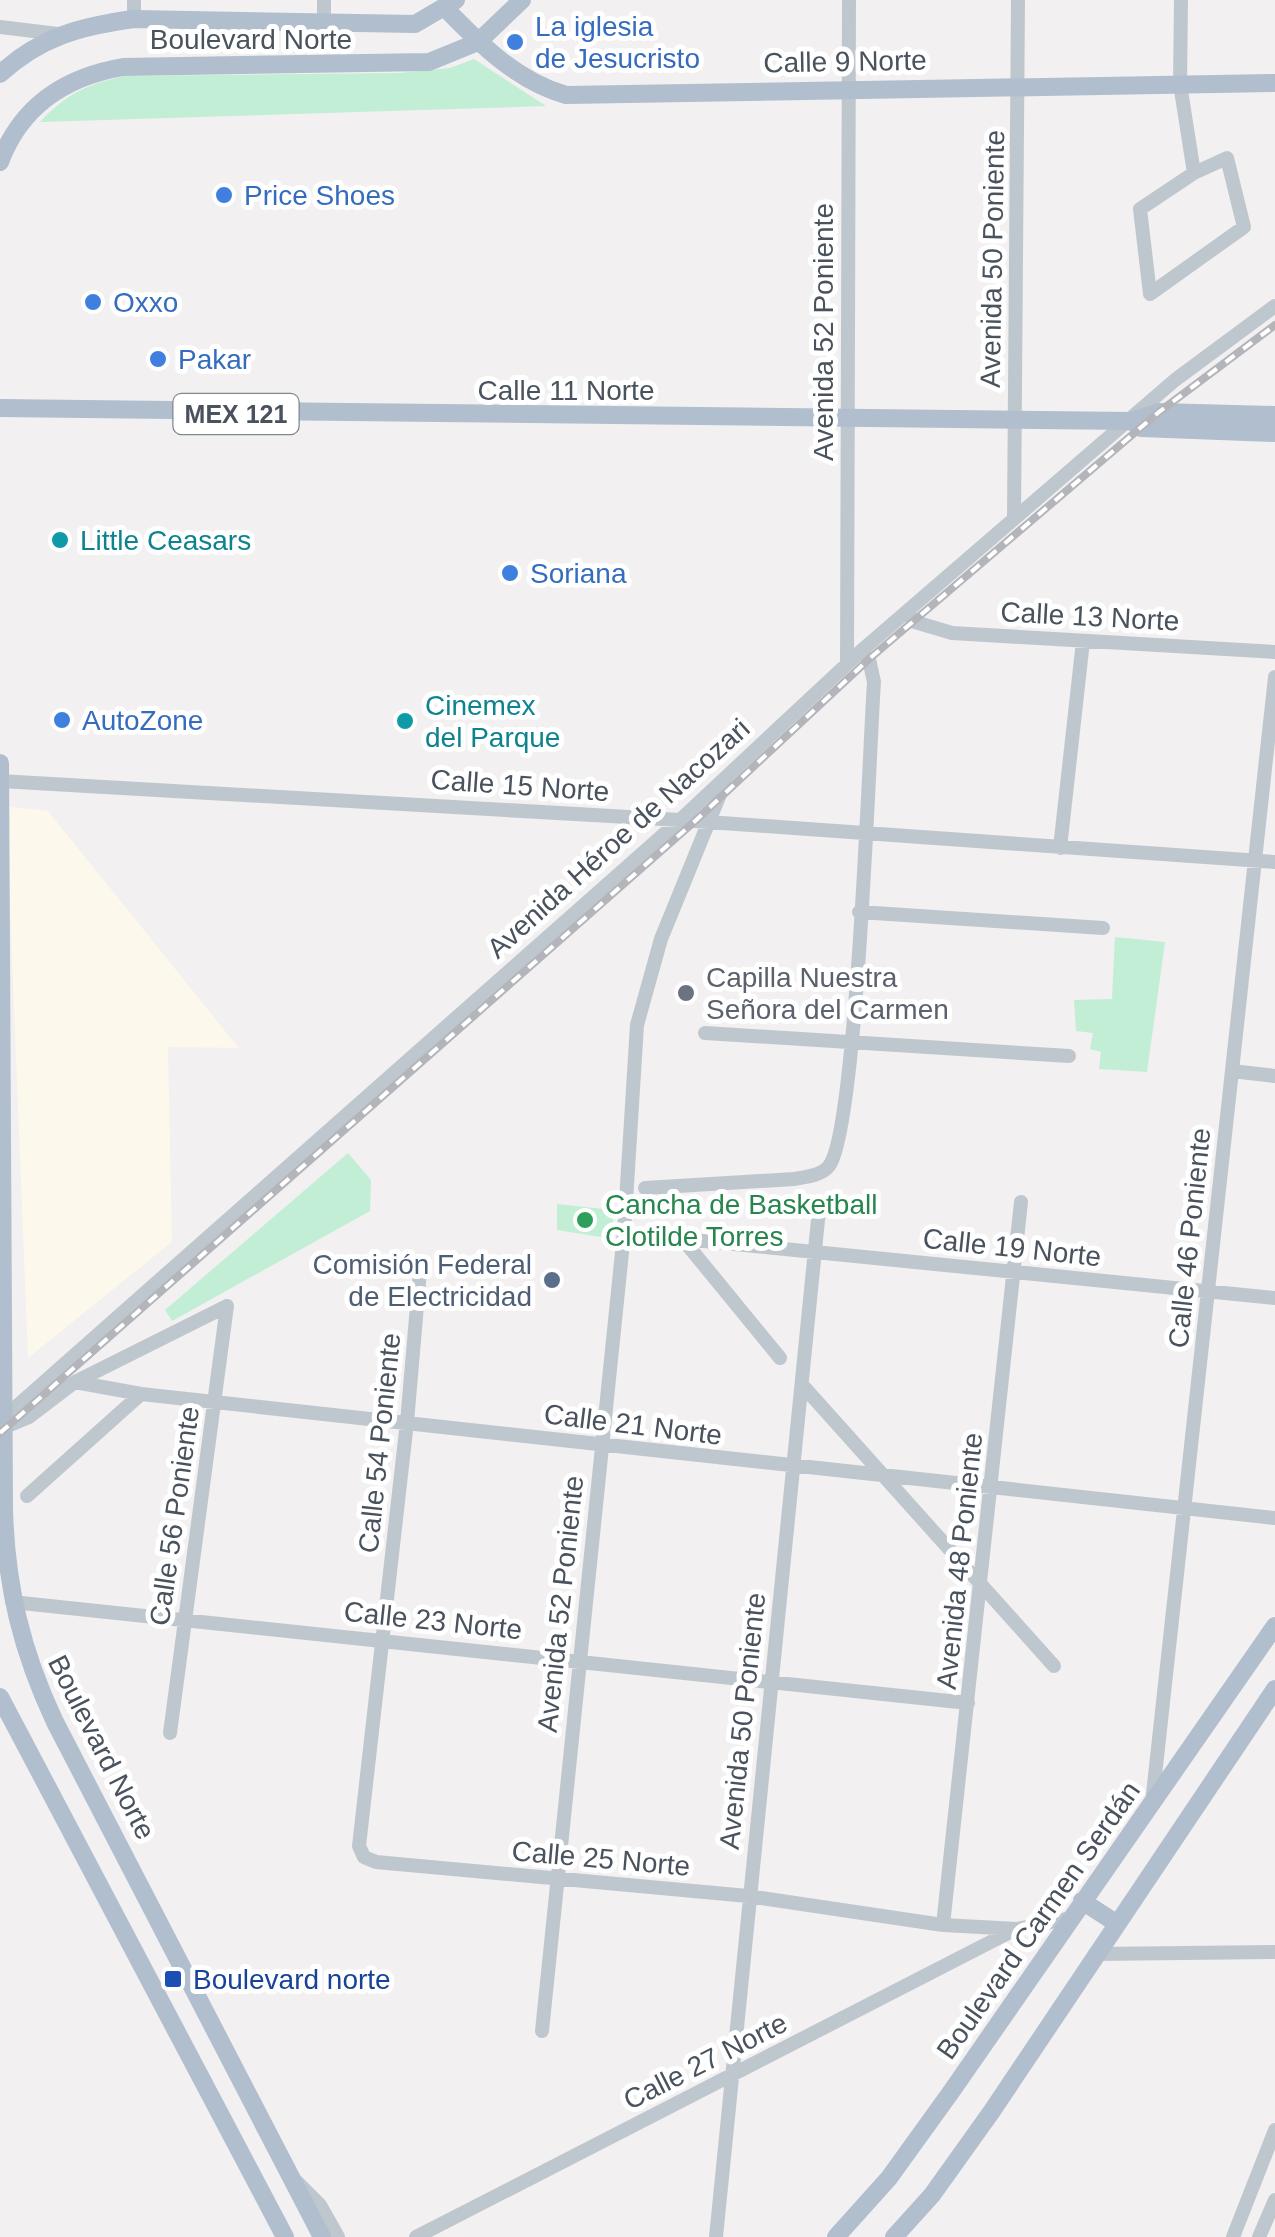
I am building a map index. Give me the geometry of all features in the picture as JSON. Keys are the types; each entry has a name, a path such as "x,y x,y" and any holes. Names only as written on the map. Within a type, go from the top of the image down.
{"main road":[{"name":"Boulevard Norte","path":"0,162 18,124 35,106 64,86 98,72 123,67 406,66 454,54 478,42 522,0"},
{"name":"Boulevard Norte","path":"0,74 22,54 58,34 134,9 324,23 415,24 451,4"},
{"name":"Calle 9 Norte","path":"451,4 478,42 539,87 566,95 1275,82"},
{"path":"0,56 22,54"},
{"name":"Calle 11 Norte","path":"0,408 847,420 1015,417 1131,421 1159,412 1275,415"},
{"name":"Calle 11 Norte","path":"1131,421 1141,428 1275,433"},
{"name":"Boulevard Norte","path":"0,763 2,1424 5,1559 12,1602 26,1657 55,1722 322,2237"},
{"name":"Boulevard Carmen Serdán","path":"836,2237 889,2178 1275,1626"},
{"path":"894,2237 932,2195 972,2139 1275,1689"},
{"path":"0,1698 285,2237"},
{"path":"1082,1901 1116,1923"}],"street":[{"path":"324,0 324,23"},
{"name":"Avenida 52 Poniente","path":"847,664 850,0"},
{"name":"Avenida 50 Poniente","path":"1014,518 1018,0"},
{"path":"1181,0 1180,84 1194,173"},
{"path":"0,27 58,34"},
{"path":"1227,158 1244,227 1157,293 1150,294 1140,209 1194,173 1227,158"},
{"name":"Avenida Héroe de Nacozari","path":"2,1424 680,820 861,651 1175,380 1275,306"},
{"name":"Calle 13 Norte","path":"908,612 915,622 952,633 1275,652"},
{"path":"1060,848 1083,641"},
{"path":"645,1188 817,1174 828,1166 838,1140 850,1042 874,682 870,658 861,651"},
{"name":"Calle 46 Poniente","path":"1152,1804 1275,677"},
{"name":"Avenida 52 Poniente","path":"542,2031 624,1234 636,1025 660,939 726,778"},
{"name":"Calle 15 Norte","path":"0,781 680,820 864,836 1275,862"},
{"path":"859,912 1103,928"},
{"path":"705,1033 1069,1056"},
{"path":"1232,1071 1275,1076"},
{"name":"Avenida 48 Poniente","path":"943,1925 1021,1202"},
{"name":"Avenida 50 Poniente","path":"716,2237 820,1210"},
{"name":"Calle 19 Norte","path":"624,1234 1275,1298"},
{"path":"686,1242 780,1358"},
{"name":"Calle 54 Poniente","path":"364,1857 359,1846 408,1422 420,1270"},
{"name":"Calle 56 Poniente","path":"75,1382 227,1306 170,1733"},
{"path":"2,1424 28,1416 75,1382"},
{"name":"Calle 21 Norte","path":"75,1382 141,1394 796,1469 1275,1518"},
{"path":"804,1387 1054,1666"},
{"path":"28,1496 141,1394"},
{"name":"Calle 23 Norte","path":"12,1602 968,1703"},
{"name":"Calle 25 Norte","path":"364,1857 376,1862 748,1896 943,1925 1016,1929 1071,1918"},
{"name":"Calle 27 Norte","path":"416,2237 1016,1929"},
{"path":"1095,1954 1275,1952"},
{"path":"1233,2237 1275,2130"},
{"path":"248,2164 274,2237"},
{"name":"Boulevard Norte","path":"293,2178 320,2205 338,2237"},
{"path":"1265,2234 1275,2200"}],"shaded area":[{"path":"6,806 48,811 239,1048 168,1047 172,1242 28,1358"}],"green space":[{"path":"474,59 546,106 40,122 78,92 124,76 399,73 450,68"},
{"path":"1115,937 1165,942 1147,1072 1099,1069 1101,1052 1090,1049 1093,1033 1076,1031 1074,1000 1112,999"},
{"path":"348,1153 371,1180 370,1211 172,1321 165,1310"},
{"name":"Cancha de Basketball Clotilde Torres","path":"557,1204 613,1210 613,1239 557,1230"}],"railway":[{"path":"0,1433 694,822 869,659 1159,412 1275,325"}],"place":[{"name":"La iglesia de Jesucristo","path":"515,42"},
{"name":"Price Shoes","path":"224,195"},
{"name":"Oxxo","path":"93,302"},
{"name":"Pakar","path":"158,359"},
{"name":"Little Ceasars","path":"60,540"},
{"name":"Soriana","path":"510,573"},
{"name":"AutoZone","path":"62,720"},
{"name":"Cinemex del Parque","path":"405,721"},
{"name":"Capilla Nuestra Señora del Carmen","path":"686,993"},
{"name":"Cancha de Basketball Clotilde Torres","path":"585,1220"},
{"name":"Comisión Federal de Electricidad","path":"552,1280"},
{"name":"Boulevard norte","path":"173,1979"}]}
